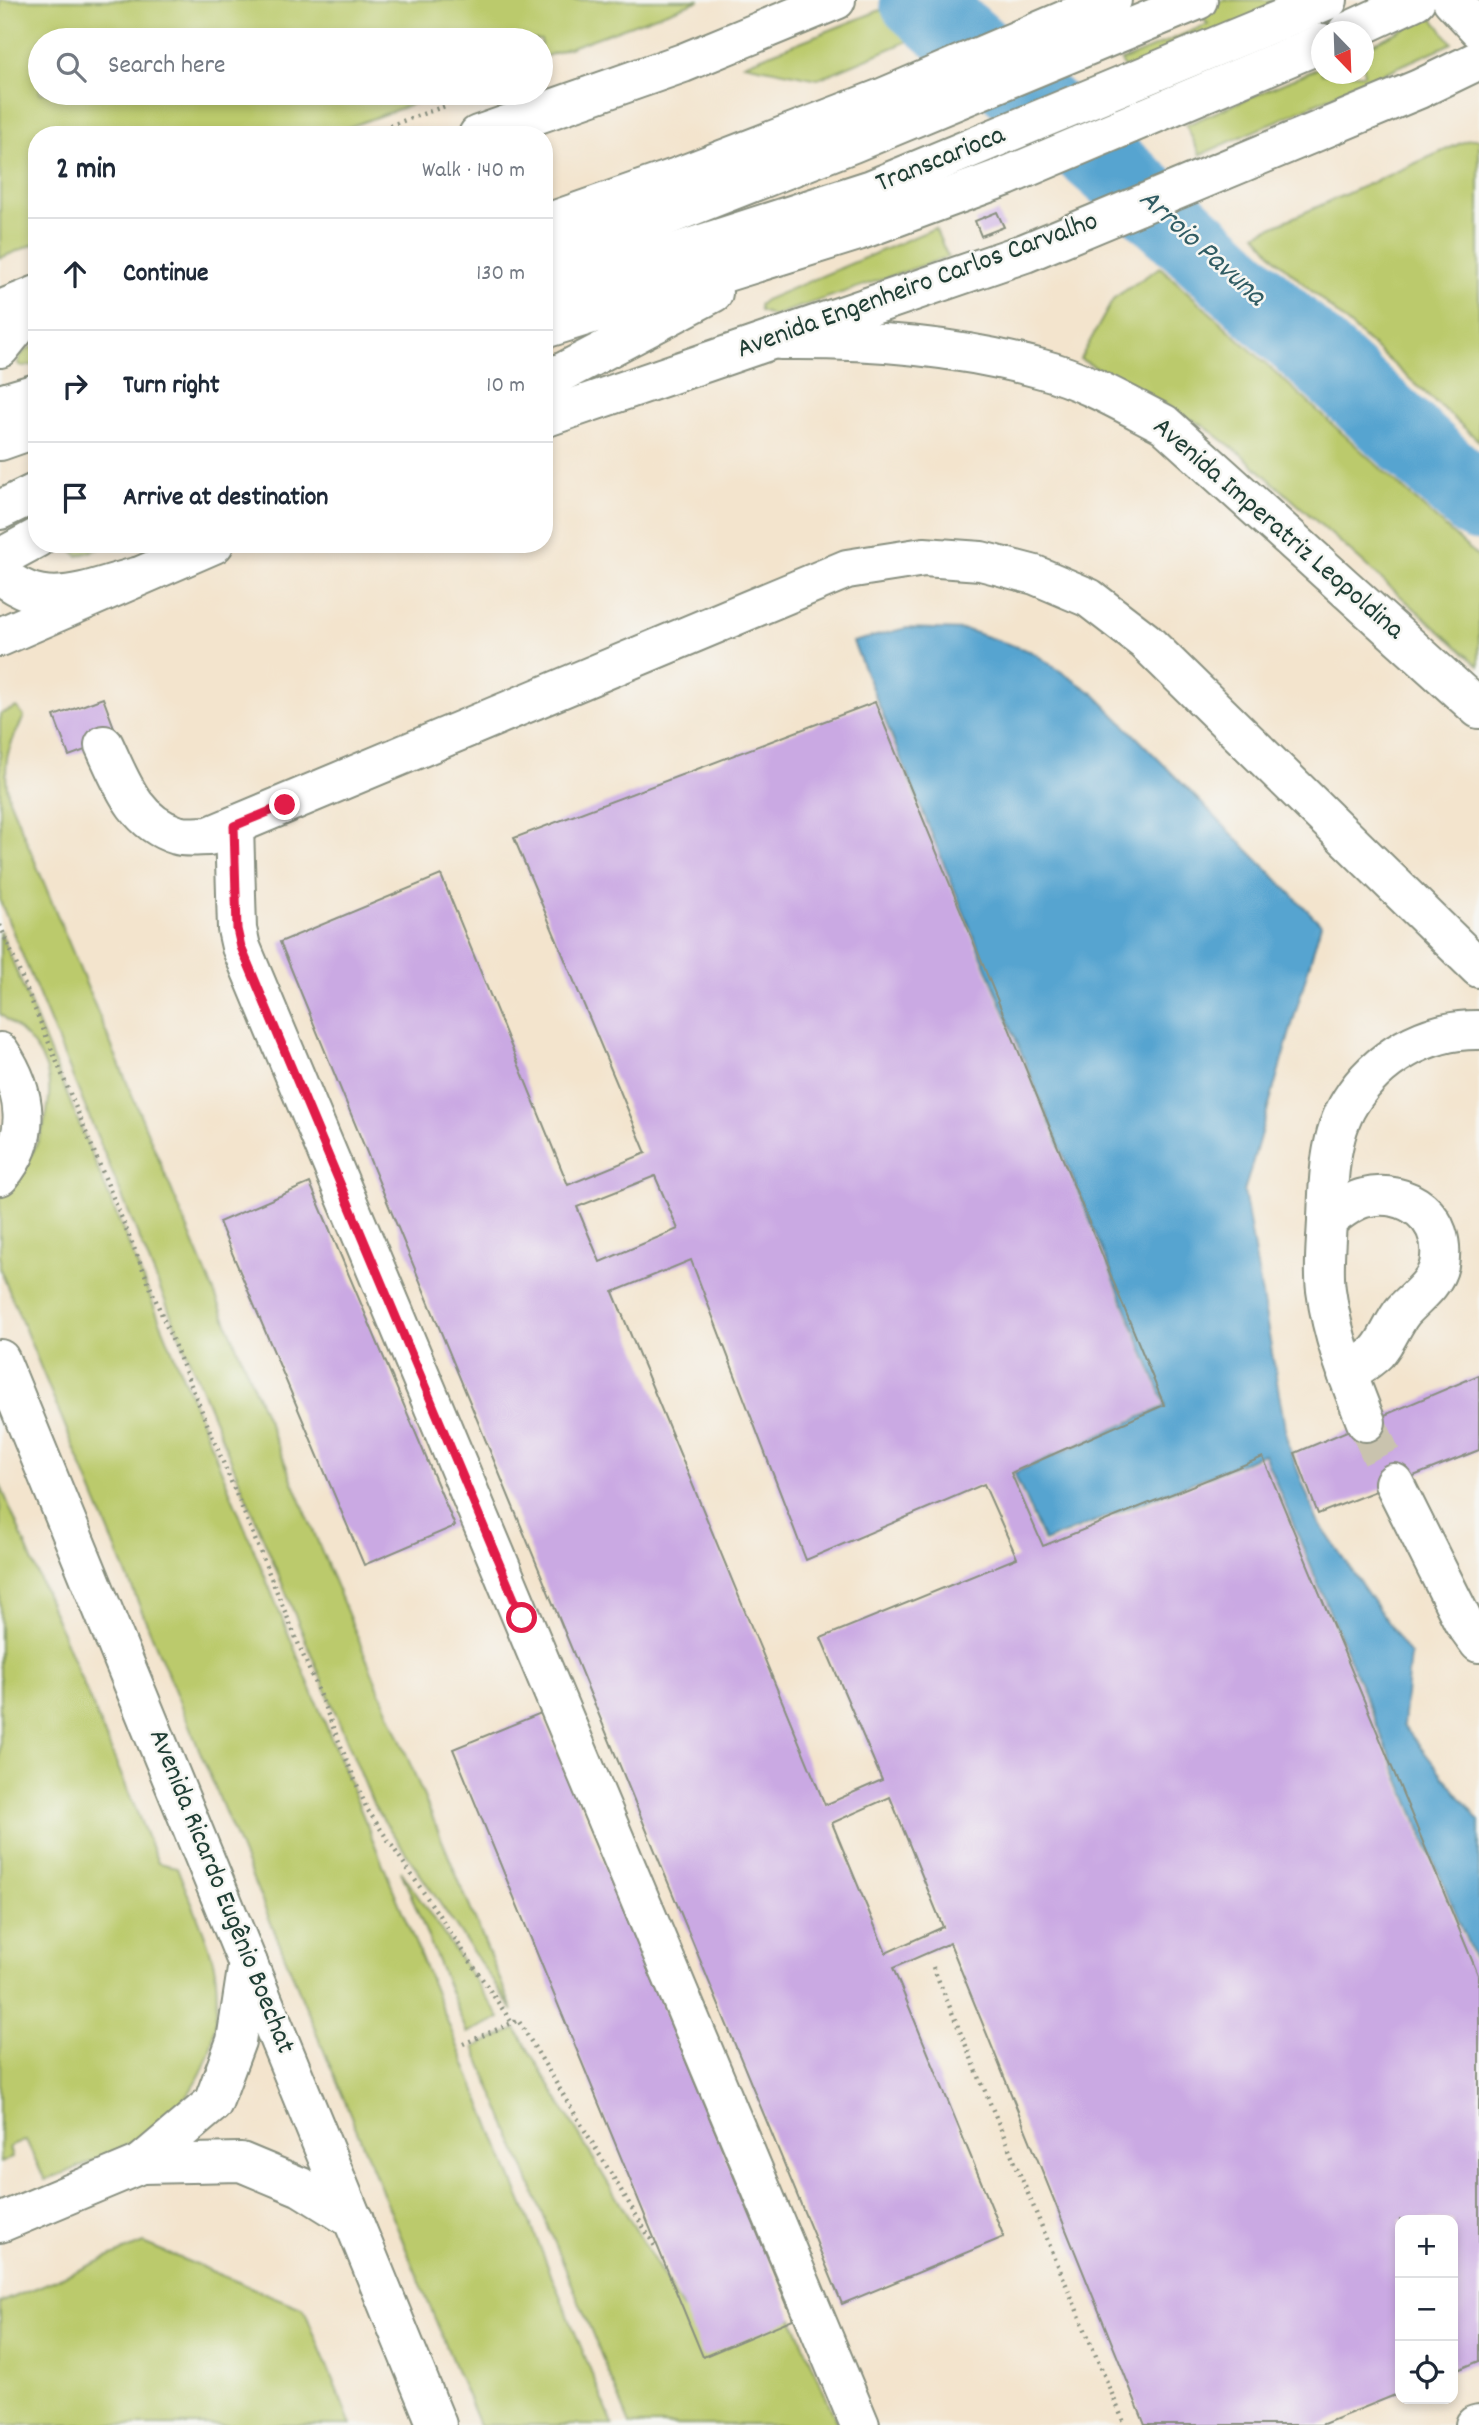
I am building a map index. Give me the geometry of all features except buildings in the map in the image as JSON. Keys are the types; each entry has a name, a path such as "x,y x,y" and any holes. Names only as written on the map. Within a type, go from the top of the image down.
{"main road":[{"path":"553,221 675,178 911,103 1105,16 1198,0"},
{"name":"Transcarioca","path":"553,292 872,189 1328,0"},
{"path":"1371,21 1416,0"},
{"path":"1452,0 1479,29"},
{"path":"504,126 683,63 828,4"},
{"path":"553,327 858,231 1007,176 1196,99 1311,47"},
{"name":"Avenida Engenheiro Carlos Carvalho","path":"553,415 1070,236 1419,89 1479,60"},
{"name":"Transcarioca","path":"553,256 653,222 911,103"},
{"path":"553,377 686,309 775,257"},
{"path":"0,310 28,299"},
{"path":"0,348 28,313"},
{"name":"Avenida Imperatriz Leopoldina","path":"769,341 864,339 954,349 1043,369 1105,394 1164,424 1479,709"},
{"path":"0,404 28,396"},
{"path":"0,441 28,431"},
{"path":"0,510 28,496"},
{"path":"0,558 28,543"},
{"path":"0,637 193,553"},
{"path":"104,745 128,798 148,821 178,836 209,836 847,569 924,557 981,561 1035,575 1088,598 1145,641 1479,968"},
{"path":"0,574 27,594 49,597 136,577"},
{"path":"234,826 237,929 241,947 860,2425"},
{"path":"1366,1422 1346,1374 1325,1289 1327,1220 1336,1136 1349,1103 1371,1076 1399,1051 1432,1037 1479,1030"},
{"path":"0,1052 16,1077 24,1106 22,1135 11,1163 0,1176"},
{"path":"1327,1220 1360,1199 1388,1194 1414,1202 1432,1220 1440,1244 1439,1267 1428,1286 1402,1312 1380,1349 1346,1374"},
{"name":"Avenida Ricardo Eugênio Boechat","path":"0,1359 438,2425"},
{"path":"1394,1483 1463,1621 1479,1643"},
{"path":"0,2223 141,2164 213,2103 236,2041 248,1961"},
{"path":"141,2164 241,2162 300,2187 354,2220"}],"path":[{"path":"388,126 448,105"},
{"path":"0,925 367,1809 512,2023"},
{"path":"933,1966 1125,2425"},
{"path":"463,2043 518,2021 656,2248"}],"green space":[{"path":"0,0 700,0 553,54 553,28 28,28 28,105 410,105 352,126 28,126 28,247 0,258"},
{"path":"1223,0 1305,0 1128,76 1121,61 1208,24 1196,11"},
{"path":"901,2 930,32 818,79 744,64"},
{"path":"1431,16 1452,43 1374,78 1374,43"},
{"path":"1311,71 1311,84 1360,84 1200,155 1186,125"},
{"path":"1470,139 1479,139 1479,441 1277,260 1256,234"},
{"path":"935,228 948,257 773,316 760,311 759,305 765,300"},
{"path":"1160,267 1479,558 1479,666 1241,454 1204,426 1080,359 1114,298"},
{"path":"28,349 28,366 24,367 18,364"},
{"path":"17,707 24,717 6,765 9,799 513,2011 374,1806 0,901 0,714"},
{"path":"0,931 613,2425 479,2425 0,1269 0,1197 22,1170 39,1138 49,1102 49,1085 46,1068 33,1044 0,1014"},
{"path":"0,1484 158,1863 177,1867 215,1968 217,2001 208,2057 195,2085 177,2108 130,2143 45,2180 26,2140 9,2147 12,2158 0,2163"},
{"path":"401,1871 500,2018 467,2033"},
{"path":"516,2029 683,2309 793,2319 838,2425 630,2425 474,2047"},
{"path":"143,2243 304,2309 351,2425 0,2425 0,2303"}],"water":[{"path":"906,628 967,630 1032,652 1094,694 1321,924 1244,1192 1288,1445 1317,1520 1410,1655 1403,1725 1479,1821 1479,1970 1264,1454 1044,1542 1014,1473 1166,1406 853,642"}],"waterway":[{"name":"Arroio Pavuna","path":"918,0 1158,209 1479,503"}],"tunnel":[{"path":"1366,1422 1394,1483"}],"route":[{"path":"285,805 234,826 237,929 241,947 522,1618"}]}
